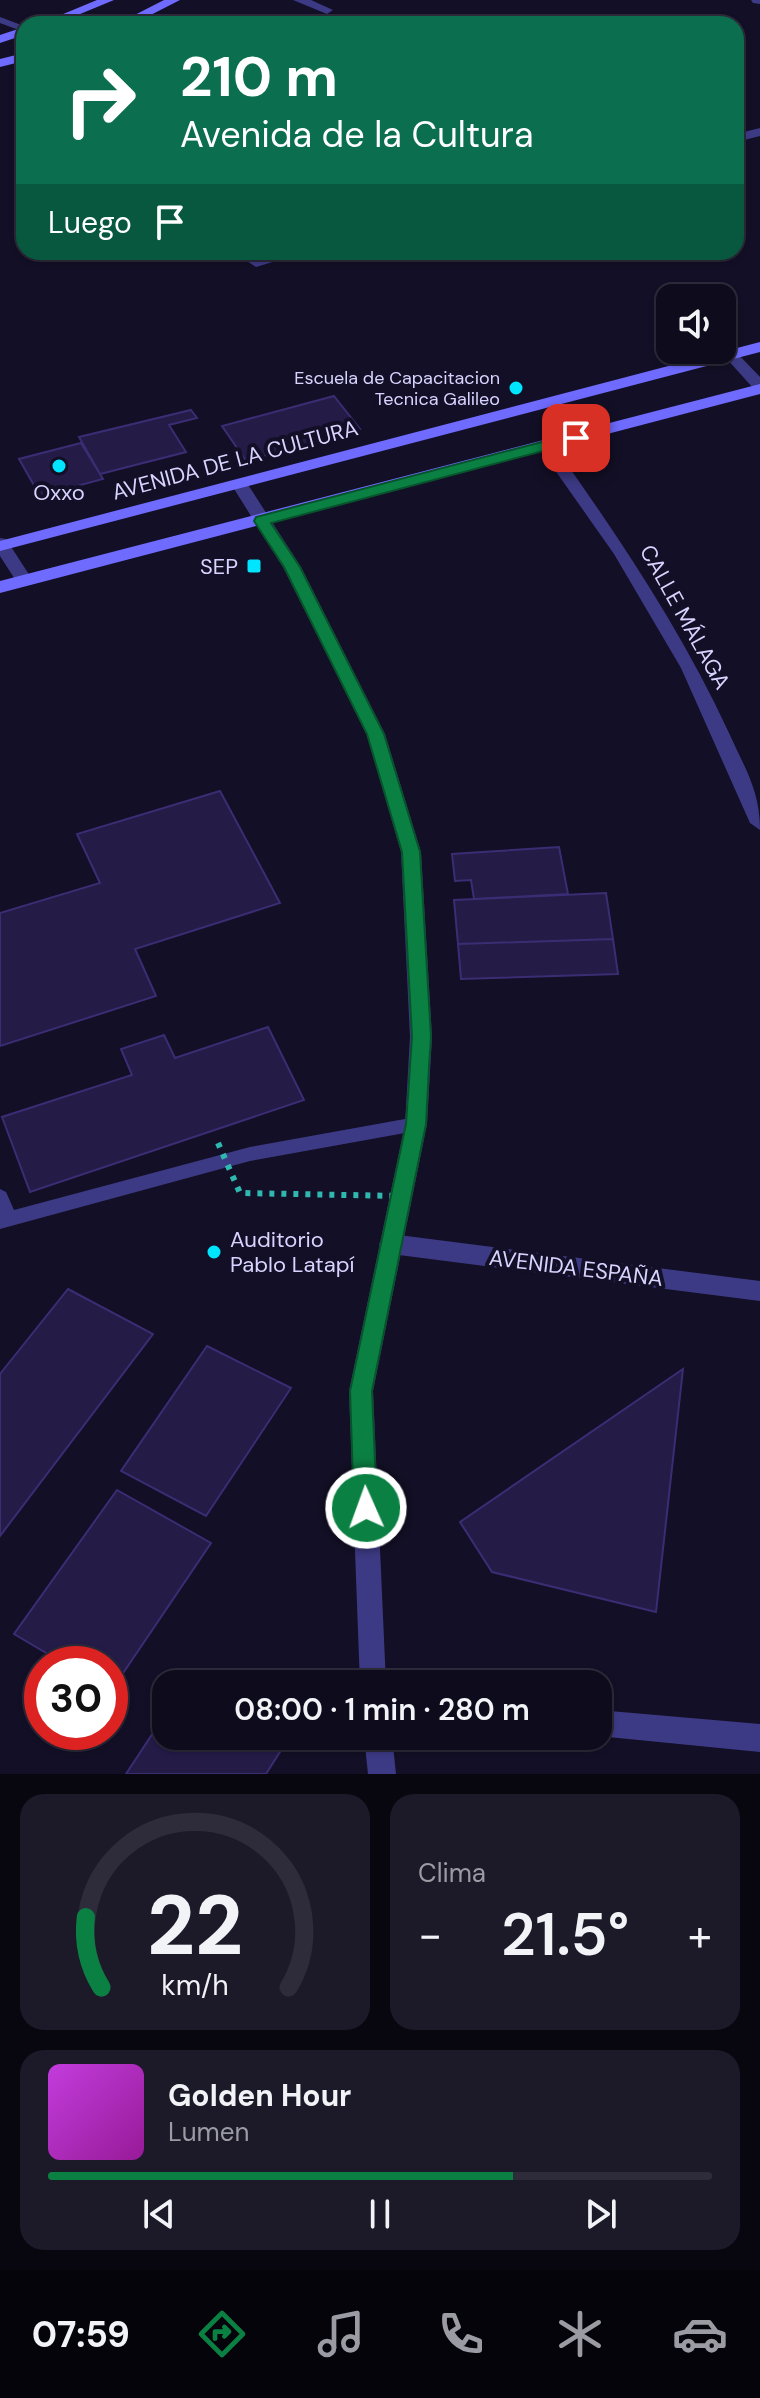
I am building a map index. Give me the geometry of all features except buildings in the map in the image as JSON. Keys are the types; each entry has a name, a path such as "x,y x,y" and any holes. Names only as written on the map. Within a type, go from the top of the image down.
{"main road":[{"path":"66,16 108,0"},
{"path":"140,16 174,0"},
{"name":"AVENIDA DE LA CULTURA","path":"736,354 760,347"},
{"name":"AVENIDA DE LA CULTURA","path":"0,545 697,364"},
{"path":"0,587 262,521 760,388"}],"street":[{"path":"299,0 327,10"},
{"path":"736,361 760,388"},
{"name":"CALLE MÁLAGA","path":"546,446 622,553 690,668 760,823"},
{"path":"239,484 292,567 376,734 411,852 421,1037 416,1124 361,1391 372,1670"},
{"path":"0,545 24,580"},
{"name":"AVENIDA ESPAÑA","path":"391,1244 760,1291"},
{"path":"612,1724 760,1738"},
{"path":"379,1750 382,1774"}],"lane":[{"path":"0,1197 5,1220 250,1154 416,1124"}],"path":[{"path":"218,1143 240,1193 401,1196"}],"place":[{"name":"Escuela de Capacitacion Tecnica Galileo","path":"516,388"},
{"name":"Oxxo","path":"59,466"},
{"name":"SEP","path":"254,566"},
{"name":"Auditorio Pablo Latapí","path":"214,1252"}],"route":[{"path":"366,1508 361,1391 416,1124 420,1066 411,852 376,734 292,567 262,521 576,438"}]}
